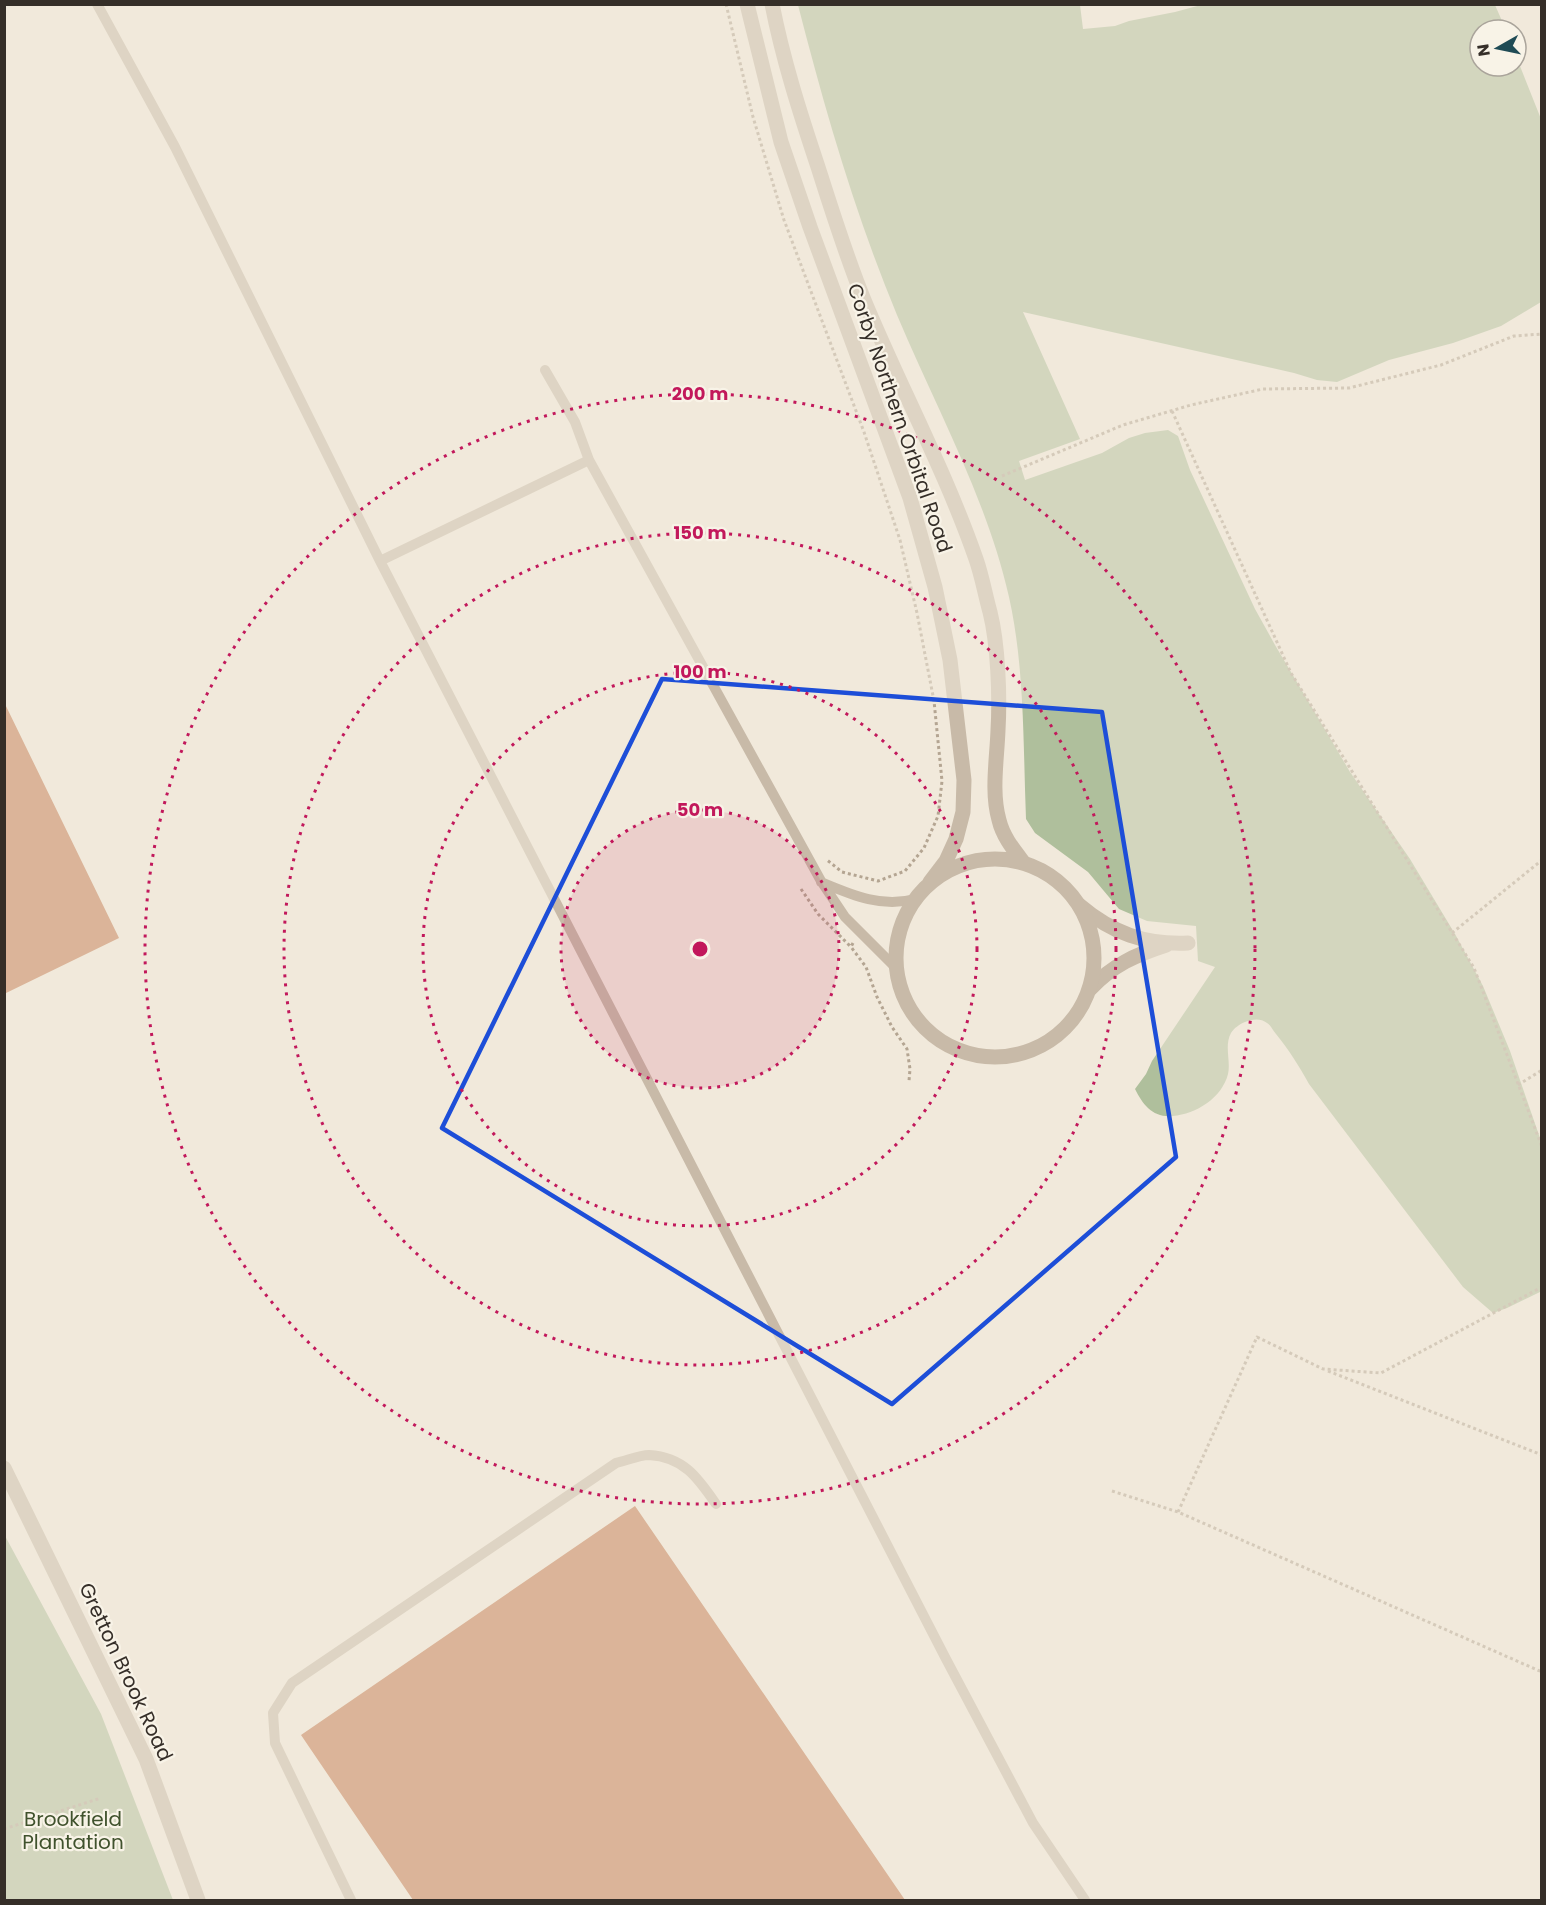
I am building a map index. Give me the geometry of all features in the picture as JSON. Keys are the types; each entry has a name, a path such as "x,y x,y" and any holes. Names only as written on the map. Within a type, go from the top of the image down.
{"street":[{"name":"Corby Northern Orbital Road","path":"747,4 781,142 910,498 937,597 950,660 964,780 963,812 956,839 946,861 930,882"},
{"name":"Corby Northern Orbital Road","path":"772,4 781,47 833,215 864,299 934,454 977,561 991,616 997,671 999,722 995,795 999,821 1007,842 1024,863"},
{"path":"1079,905 1091,931 1094,960 1090,989 1076,1016 1055,1037 1029,1052 998,1058 967,1054 939,1040 918,1021 903,996 896,968 897,944 903,920 915,899 930,882 959,865 992,858 1024,863 1046,872 1096,920 1114,929 1149,941 1169,944 1188,943"},
{"path":"1090,989 1114,967 1138,955 1169,944"},
{"name":"Gretton Brook Road","path":"4,1468 146,1759 198,1900"}],"lane":[{"path":"97,4 175,147 380,561 946,1659 1033,1823 1085,1900"},
{"path":"545,370 575,422 589,460 821,881 846,917 896,968"},
{"path":"380,561 589,460"},
{"path":"821,881 873,901 905,902 915,899"},
{"path":"351,1900 275,1743 273,1713 292,1683 616,1463 648,1455 677,1461 699,1480 716,1504"}],"path":[{"path":"726,4 753,117 784,220 864,432 900,540 934,701 942,781 938,816 924,848 905,871 879,881 842,872 826,860"},
{"path":"1002,476 1123,425 1172,411 1263,389 1349,388 1441,364 1514,336 1542,334"},
{"path":"1172,411 1291,673 1474,968 1542,1147"},
{"path":"1452,933 1542,860"},
{"path":"801,889 818,914 851,947 866,967 877,997 892,1027 907,1049 909,1081"},
{"path":"851,947 860,932"},
{"path":"1518,1085 1542,1070"},
{"path":"1323,1369 1381,1373 1542,1287"},
{"path":"1178,1512 1257,1337 1323,1369 1542,1455"},
{"path":"1112,1491 1178,1512 1542,1672"},
{"path":"4,1828 101,1798"}],"highlighted area":[{"path":"662,679 1102,712 1176,1157 892,1404 442,1128"}],"green space":[{"path":"798,5 1080,5 1083,29 1115,26 1201,5 1495,5 1501,18 1468,18 1468,78 1525,78 1541,119 1541,302 1501,326 1453,343 1389,360 1337,382 1317,380 1023,312 1080,439 1019,461 1025,480 1102,453 1129,438 1145,433 1168,430 1178,436 1190,470 1255,609 1350,772 1410,859 1483,986 1510,1051 1541,1141 1542,1290 1540,1292 1493,1313 1463,1287 1309,1084 1298,1064 1265,1021 1248,1021 1232,1031 1228,1043 1229,1069 1225,1083 1214,1097 1199,1108 1182,1115 1160,1115 1145,1105 1138,1095 1135,1089 1215,967 1198,961 1196,926 1147,921 1119,909 1088,872 1035,833 1026,819 1018,652 1009,597 999,561 974,489 882,277 854,200"},
{"name":"Brookfield Plantation","path":"4,1534 101,1714 173,1900 5,1900"}],"building":[{"path":"4,702 119,938 4,994"},
{"path":"635,1506 905,1900 413,1900 301,1735"}]}
